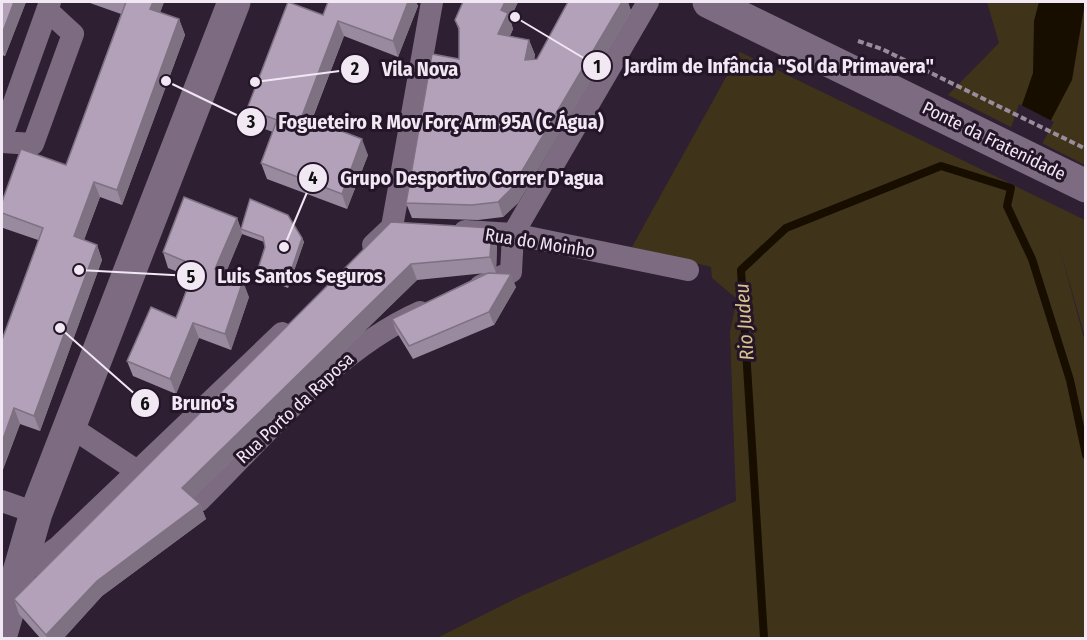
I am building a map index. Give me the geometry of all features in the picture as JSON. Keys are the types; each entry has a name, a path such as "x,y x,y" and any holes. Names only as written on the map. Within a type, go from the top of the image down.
{"street":[{"path":"16,639 2,630 36,513 68,425 234,2"},
{"path":"357,260 403,228 432,2"},
{"name":"Rua Porto da Raposa","path":"199,501 333,369 390,326 511,272 513,234 648,2"},
{"name":"Ponte da Fratenidade","path":"709,2 1086,186"},
{"path":"2,136 49,6 73,34 33,144 2,142"},
{"name":"Rua do Moinho","path":"447,230 513,234 688,270"},
{"path":"16,577 58,547 298,317"},
{"path":"68,425 136,471"},
{"path":"2,501 36,513"}],"shaded area":[{"path":"987,2 1085,2 1085,165 948,95 999,43"},
{"path":"1039,2 1085,2 1072,80 1040,141 1014,128 1033,73 1034,21"},
{"path":"740,52 1085,220 1085,337 1058,242 1085,342 1085,638 437,638 521,596 736,501 730,331 737,299 712,278 711,267 632,247"}],"pier":[{"path":"1019,104 1054,122 1042,144 1011,128"}],"building":[{"path":"2,2 14,2 2,34"},
{"path":"126,2 153,2 150,9 179,19 117,190 94,182 74,236 97,245 34,416 14,408 2,442 2,340 43,228 2,213 2,202 21,149 66,165"},
{"path":"288,2 323,15 328,2 408,2 393,41 338,21 302,116 362,139 342,194 261,163 277,120 247,109"},
{"path":"463,2 505,2 501,10 508,13 498,34 529,40 525,60 537,59 568,2 622,2 512,188 498,202 472,205 406,203 432,54 459,59 459,28 455,20"},
{"path":"184,197 237,218 215,269 243,281 225,334 193,323 170,379 127,361 151,307 176,318 196,266 163,252"},
{"path":"250,199 288,215 302,238 287,283 257,272 265,247 263,237 241,229"},
{"path":"391,222 492,228 490,257 411,264 182,488 200,504 97,581 46,635 14,599"},
{"path":"488,273 511,274 489,312 409,346 392,319"}],"waterway":[{"name":"Rio Judeu","path":"764,638 741,270 786,228 941,166 1011,188 1007,206 1032,259 1070,380 1086,455"}],"place":[{"name":"Jardim de Infância \"Sol da Primavera\"","path":"515,17"},
{"name":"Fogueteiro R Mov Forç Arm 95A (C Água)","path":"166,81"},
{"name":"Vila Nova","path":"255,82"},
{"name":"Grupo Desportivo Correr D'agua","path":"284,247"},
{"name":"Luis Santos Seguros","path":"79,270"},
{"name":"Bruno's","path":"60,328"}]}
